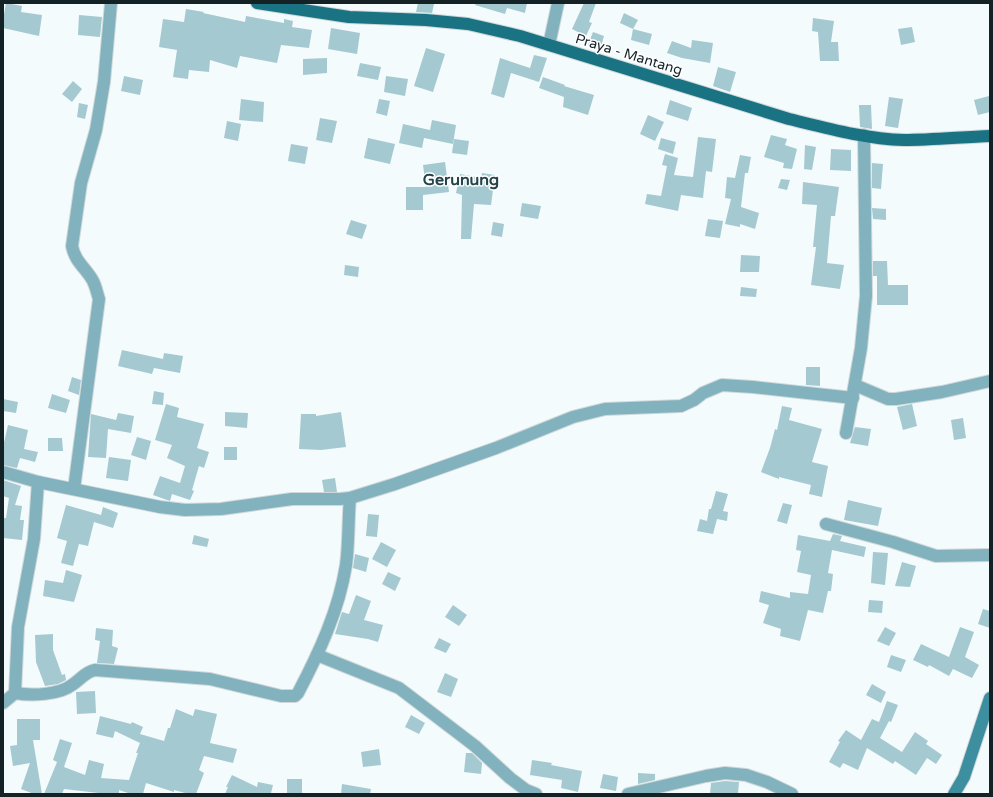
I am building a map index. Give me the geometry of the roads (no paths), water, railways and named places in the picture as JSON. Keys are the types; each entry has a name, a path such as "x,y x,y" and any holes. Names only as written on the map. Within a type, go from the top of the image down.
{"main road":[{"name":"Praya - Mantang","path":"256,3 349,17 426,20 468,24 504,32 549,45 789,119 824,128 904,140 990,136"}],"street":[{"path":"74,489 99,299 92,279 81,266 72,246 81,183 96,130 112,3"},
{"path":"549,45 558,3"},
{"path":"846,433 861,348 866,296 864,135"},
{"path":"855,385 888,399 896,399 942,392 990,380"},
{"path":"3,472 38,482 160,507 196,511 292,499 350,498 395,484 496,448 573,417 605,409 680,406 694,400 703,393 722,385 853,398"},
{"path":"3,704 15,693 18,628 34,540 38,482"},
{"path":"15,693 39,694 64,689 73,685 85,674 95,670 210,679 281,696 294,697 298,693 317,655 332,620 346,563 350,498"},
{"path":"826,524 893,542 929,554 949,557 978,554 990,555"},
{"path":"317,655 399,688 469,742 510,778 526,790 536,794"},
{"path":"954,794 964,778 990,698"},
{"path":"628,794 725,773 746,775 767,782 792,794"}],"district":[{"name":"Gerunung","path":"461,179"}]}
